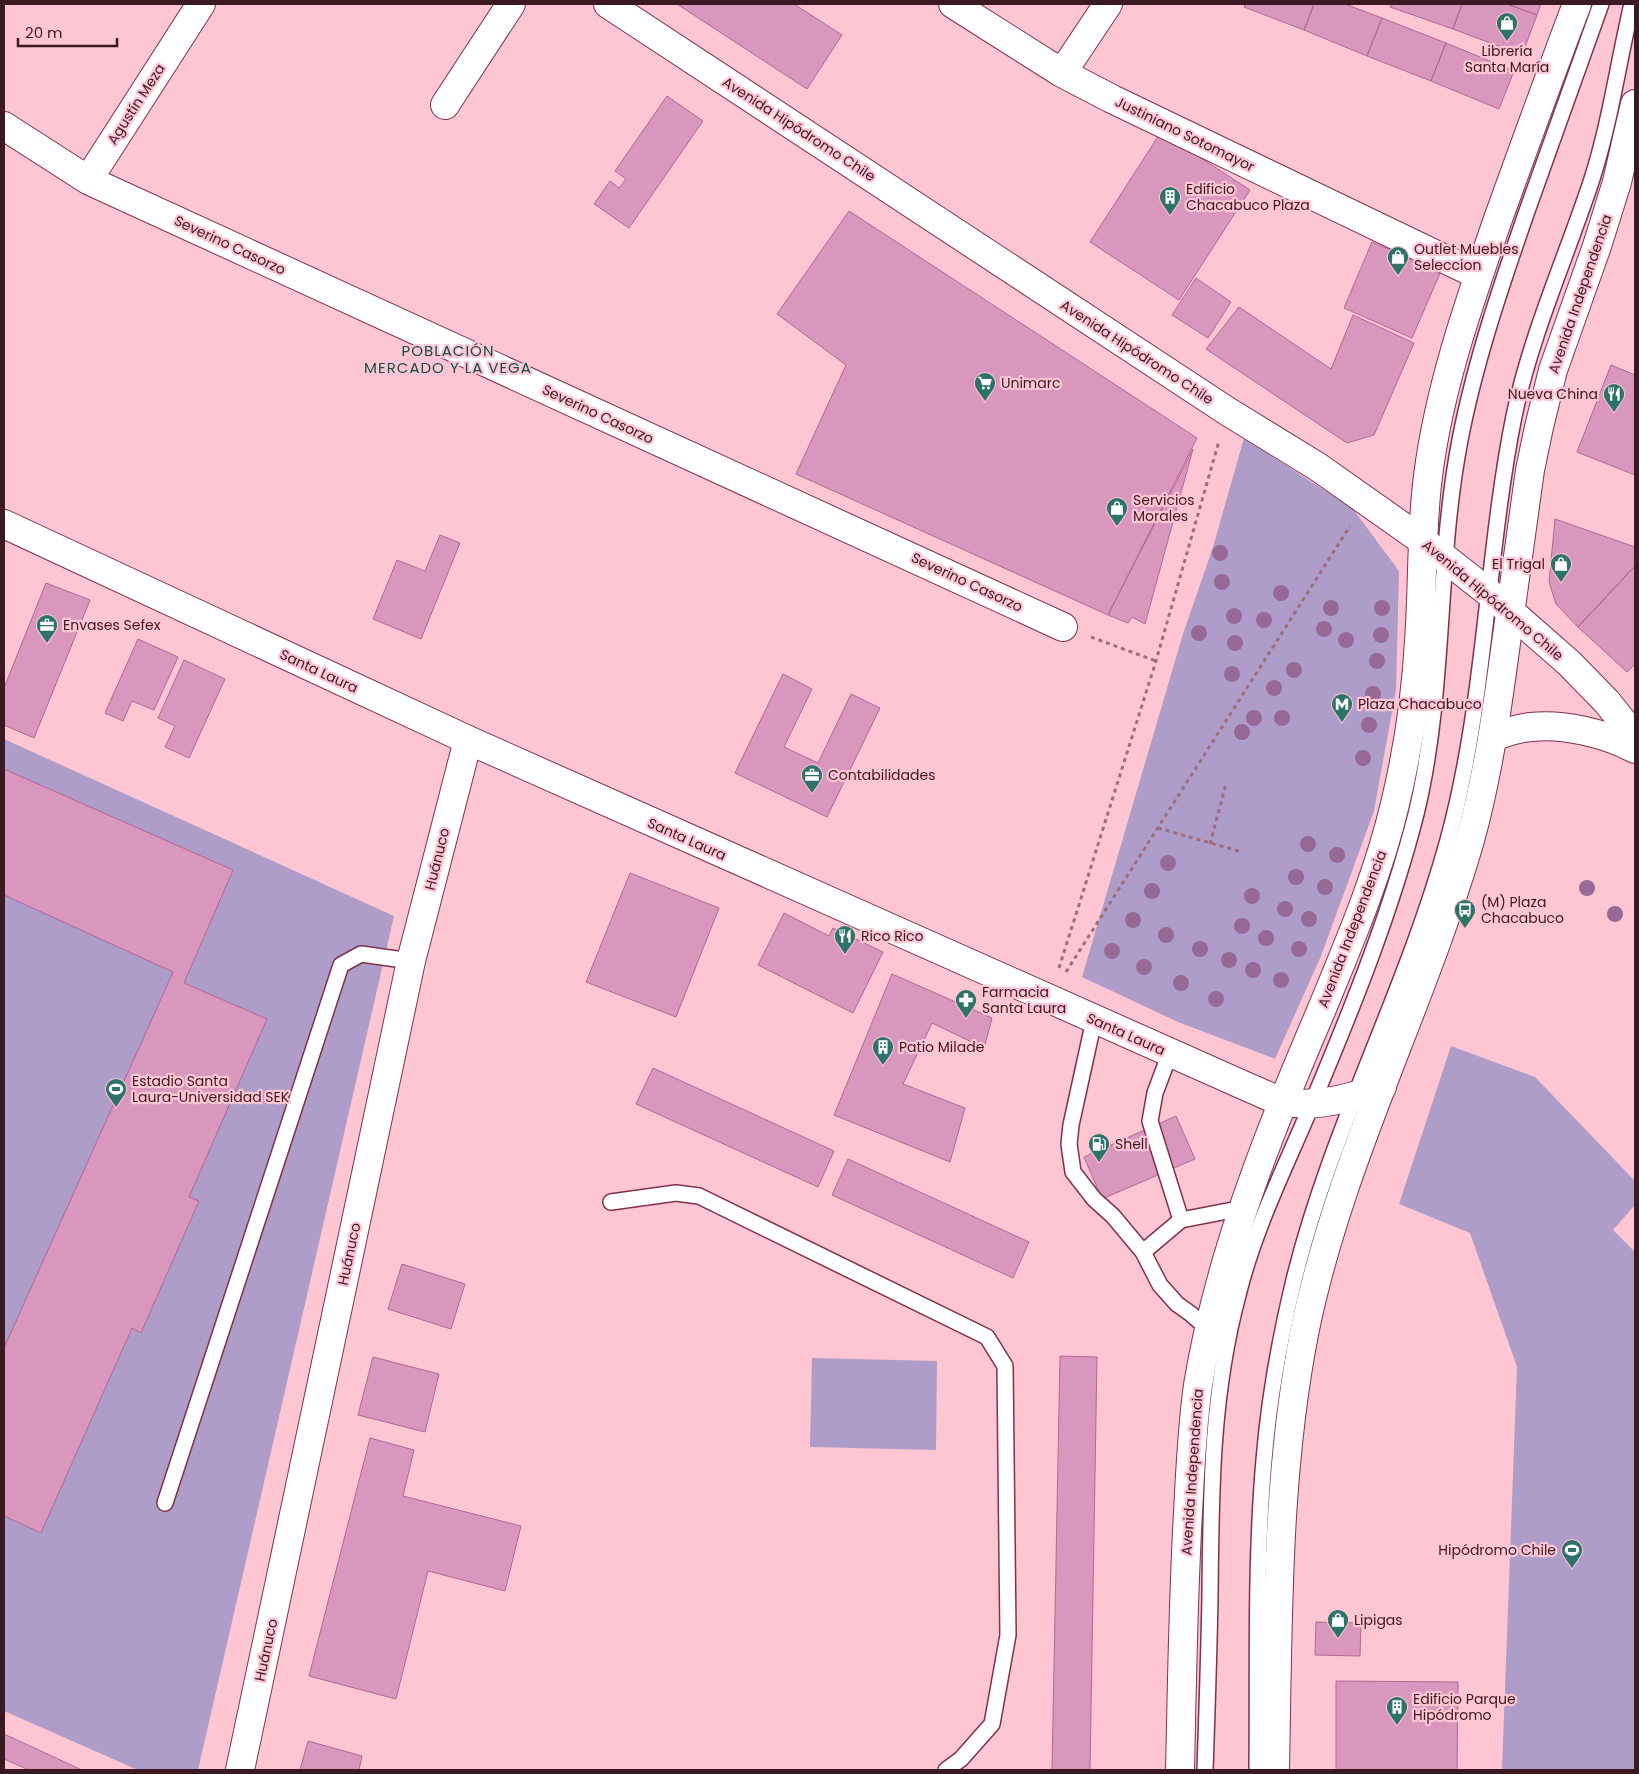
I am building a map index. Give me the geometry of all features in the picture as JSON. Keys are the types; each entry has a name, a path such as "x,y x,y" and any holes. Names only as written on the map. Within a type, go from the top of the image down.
{"street":[{"name":"Agustín Meza","path":"88,180 201,4"},
{"path":"445,105 511,4"},
{"name":"Avenida Hipódromo Chile","path":"608,4 1227,411 1318,467 1365,502 1423,541 1488,592 1569,663 1607,702 1635,737"},
{"name":"Justiniano Sotomayor","path":"953,4 1062,73 1478,275"},
{"path":"1062,73 1108,4"},
{"name":"Avenida Independencia","path":"1180,1770 1186,1550 1192,1442 1198,1384 1209,1330 1226,1262 1243,1208 1283,1101 1370,890 1395,805 1414,701 1428,475 1441,407 1451,364 1478,275 1577,4"},
{"name":"Avenida Independencia","path":"1275,1770 1282,1512 1288,1442 1295,1385 1318,1271 1351,1165 1418,994 1464,858 1484,784 1493,737 1530,470 1538,427 1553,370 1597,246 1617,182 1635,104"},
{"name":"Severino Casorzo","path":"4,126 88,180 1064,626"},
{"name":"Santa Laura","path":"4,524 468,740 1252,1089 1283,1101 1313,1103 1356,1097 1382,1087"},
{"path":"1493,737 1511,730 1531,726 1545,726 1587,731 1635,749"},
{"name":"Huánuco","path":"240,1770 411,961 468,740"}],"lane":[{"path":"1205,1770 1212,1471 1220,1380 1237,1296 1266,1208 1313,1103 1377,942 1407,850 1417,807 1433,716 1451,490 1468,401 1510,260 1601,4"},
{"path":"1257,1770 1260,1528 1264,1458 1273,1387 1294,1279 1309,1226 1335,1149 1416,938 1448,840 1469,744 1480,674 1488,592 1505,469 1519,392 1532,344 1591,180 1603,141 1632,4"},
{"path":"165,1504 341,965 361,954 411,961"},
{"path":"1094,1020 1071,1125 1069,1144 1073,1172 1094,1199 1113,1216 1143,1252 1160,1284 1177,1304 1209,1330"},
{"path":"1170,1054 1155,1093 1150,1121 1181,1220"},
{"path":"611,1202 676,1193 699,1196 987,1337 1005,1366 1008,1635 992,1724 961,1759 946,1770"},
{"path":"1143,1252 1181,1220 1243,1208"}],"path":[{"path":"1049,1000 1156,661 1227,411"},
{"path":"1049,1000 1365,502"},
{"path":"1064,626 1156,661"},
{"path":"1210,844 1226,784"},
{"path":"1158,828 1242,852"}],"shaded area":[{"name":"Plaza Chacabuco","path":"1244,438 1353,509 1399,571 1396,690 1374,811 1321,956 1275,1059 1178,1022 1082,977 1183,634 1213,547"},
{"path":"4,739 394,916 198,1770 138,1770 4,1711"},
{"name":"Hipódromo Chile","path":"1451,1046 1535,1077 1635,1181 1635,1205 1613,1230 1635,1252 1635,1770 1502,1770 1517,1367 1470,1233 1399,1204"},
{"path":"812,1358 937,1361 936,1450 810,1447"}],"building":[{"path":"677,4 794,4 842,35 807,89"},
{"path":"1245,4 1314,4 1304,30 1244,7"},
{"path":"1314,4 1345,4 1382,18 1367,56 1304,30"},
{"path":"1391,4 1462,4 1453,29 1390,7"},
{"name":"Librería Santa María","path":"1462,4 1507,4 1537,15 1522,55 1453,29"},
{"path":"1507,4 1541,4 1537,15"},
{"path":"1382,18 1446,43 1431,81 1367,56"},
{"path":"1446,43 1514,71 1499,109 1431,81"},
{"path":"667,96 703,121 629,228 594,204 610,181 619,188 626,179 615,171"},
{"name":"Edificio Chacabuco Plaza","path":"1161,132 1250,190 1179,300 1090,242"},
{"name":"Unimarc","path":"849,211 1197,438 1108,615 796,474 846,365 777,314"},
{"path":"1372,242 1441,271 1412,338 1344,308"},
{"path":"1196,278 1231,302 1208,338 1172,315"},
{"path":"1239,307 1331,369 1353,315 1414,343 1374,435 1347,443 1206,349"},
{"name":"Nueva China","path":"1611,365 1635,375 1635,475 1577,452"},
{"path":"1193,449 1145,624 1132,617 1128,623 1108,615"},
{"path":"1555,519 1635,547 1635,566 1578,627 1556,604 1549,582"},
{"path":"440,535 460,543 421,639 373,619 397,560 425,571"},
{"path":"1635,566 1635,664 1627,672 1578,627"},
{"name":"Envases Sefex","path":"46,583 90,600 34,738 4,725 4,688"},
{"path":"138,639 178,657 154,710 132,701 123,721 105,713"},
{"path":"184,660 225,679 189,758 165,747 175,726 158,718"},
{"path":"783,674 812,689 784,747 818,763 851,694 880,708 827,817 735,773"},
{"name":"Estadio Santa Laura-Universidad SEK","path":"4,769 233,870 184,983 267,1019 189,1197 199,1201 141,1333 132,1328 41,1533 4,1516 4,1348 173,972 4,895"},
{"path":"630,873 719,908 676,1017 586,982"},
{"path":"784,913 829,936 833,928 883,952 853,1013 758,965"},
{"name":"Patio Milade","path":"892,974 992,1018 984,1048 932,1023 903,1084 965,1108 950,1162 834,1115"},
{"path":"653,1068 834,1151 818,1187 636,1104"},
{"path":"1176,1116 1195,1159 1102,1199 1084,1157"},
{"path":"848,1159 1029,1242 1013,1278 832,1195"},
{"path":"402,1264 465,1284 451,1329 388,1309"},
{"path":"1060,1356 1097,1357 1090,1770 1052,1770"},
{"path":"373,1357 439,1374 425,1432 358,1415"},
{"path":"370,1438 414,1450 403,1496 521,1526 505,1591 428,1571 396,1699 309,1676"},
{"name":"Lipigas","path":"1316,1622 1361,1623 1360,1656 1315,1655"},
{"name":"Edificio Parque Hipódromo","path":"1336,1681 1458,1682 1457,1770 1336,1770"},
{"path":"4,1734 82,1770 29,1770 4,1759"},
{"path":"308,1741 362,1756 359,1770 300,1770"}],"place":[{"name":"Librería Santa María","path":"1507,42"},
{"name":"Edificio Chacabuco Plaza","path":"1170,216"},
{"name":"Outlet Muebles Seleccion","path":"1398,276"},
{"name":"Unimarc","path":"985,402"},
{"name":"Nueva China","path":"1614,413"},
{"name":"Servicios Morales","path":"1117,527"},
{"name":"El Trigal","path":"1561,583"},
{"name":"Envases Sefex","path":"47,644"},
{"name":"Plaza Chacabuco","path":"1342,723"},
{"name":"Contabilidades","path":"812,794"},
{"name":"(M) Plaza Chacabuco","path":"1465,929"},
{"name":"Rico Rico","path":"845,955"},
{"name":"Farmacia Santa Laura","path":"966,1019"},
{"name":"Patio Milade","path":"883,1066"},
{"name":"Estadio Santa Laura-Universidad SEK","path":"116,1108"},
{"name":"Shell","path":"1099,1163"},
{"name":"Hipódromo Chile","path":"1572,1569"},
{"name":"Lipigas","path":"1338,1639"},
{"name":"Edificio Parque Hipódromo","path":"1397,1726"}],"district":[{"name":"POBLACIÓN MERCADO Y LA VEGA","path":"448,358"}]}
